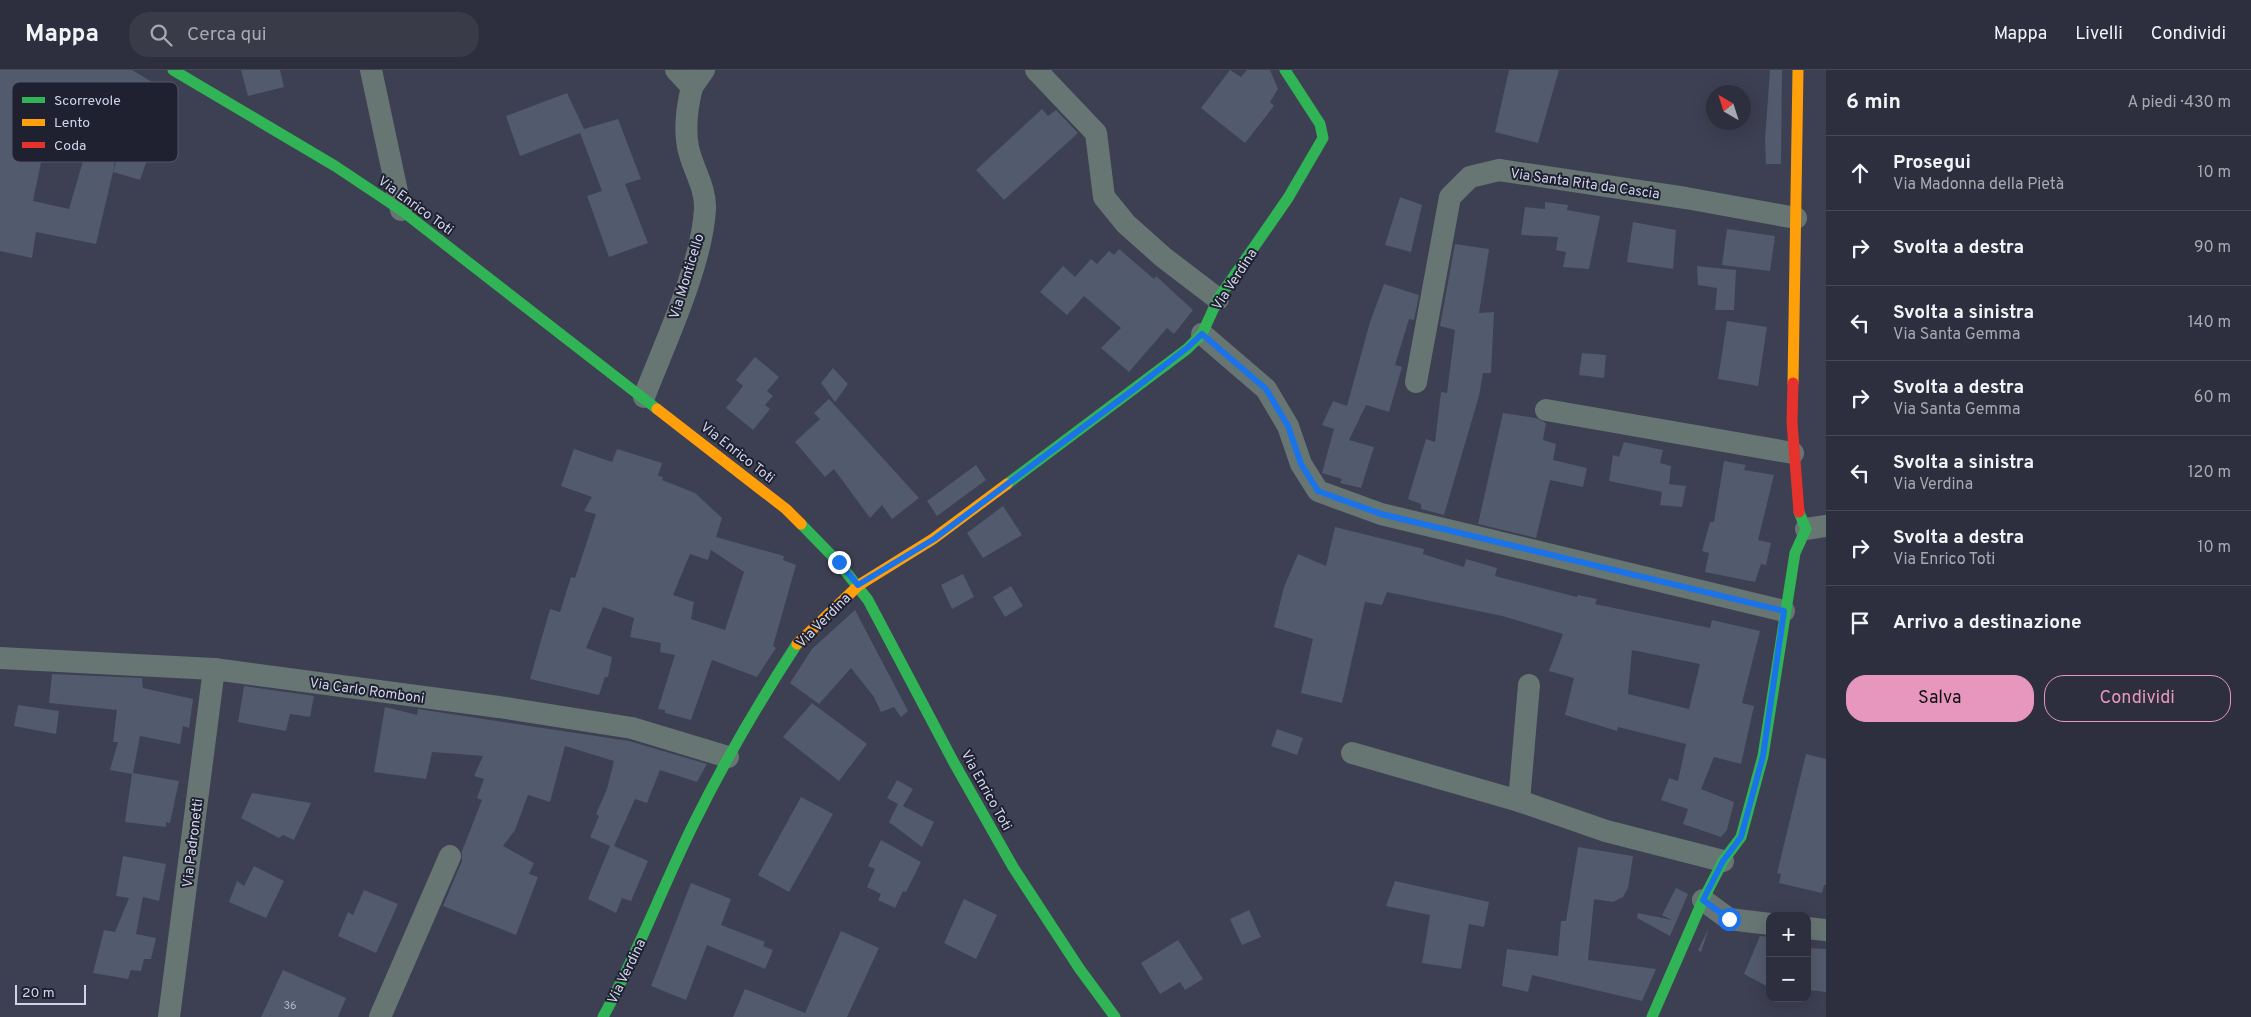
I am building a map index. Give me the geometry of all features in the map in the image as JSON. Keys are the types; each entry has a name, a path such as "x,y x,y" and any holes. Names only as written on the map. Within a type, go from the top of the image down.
{"street":[{"name":"Via Enrico Toti","path":"173,70 335,166 402,210 786,509 858,585 868,600 1006,856 1079,970 1115,1017"},
{"path":"371,70 402,210"},
{"name":"Via Monticello","path":"644,397 696,256 705,208 701,186 688,148 686,112 698,78 676,70"},
{"path":"1036,70 1096,133 1104,197 1126,224 1163,257 1218,299"},
{"name":"Via Verdina","path":"603,1017 624,979 693,825 728,757 753,711 800,639 858,585 934,539 1141,384 1202,334 1218,299 1288,198 1323,138 1320,124 1284,70"},
{"path":"1652,1017 1703,900 1723,861 1741,837 1763,756 1784,611 1795,553 1816,528 1797,509 1793,453 1798,70"},
{"name":"Via Santa Rita da Cascia","path":"1416,382 1450,197 1470,177 1499,170 1686,198 1796,218"},
{"path":"1202,334 1266,389 1288,426 1301,464 1318,491 1381,514 1784,611"},
{"path":"1546,410 1793,453"},
{"name":"Via Carlo Romboni","path":"0,658 214,670 489,706 632,728 728,757"},
{"name":"Via Padronetti","path":"169,1017 214,670"},
{"path":"1519,801 1529,685"},
{"path":"1352,753 1519,801 1606,831 1723,861"},
{"path":"380,1017 450,856"},
{"path":"1703,900 1729,919 1766,924"},
{"path":"1811,928 1826,930"}],"building":[{"path":"0,70 132,70 152,82 12,82 12,162 41,162 33,201 69,209 83,162 115,162 96,244 36,232 32,258 0,251"},
{"path":"241,70 280,70 284,87 248,96"},
{"path":"1230,70 1241,77 1247,70 1270,70 1278,89 1270,102 1274,106 1245,143 1201,108"},
{"path":"1509,70 1559,70 1538,143 1495,132"},
{"path":"1770,70 1782,70 1781,164 1766,164 1765,140"},
{"path":"567,93 584,129 618,119 641,179 625,184 648,243 609,257 587,196 602,191 580,133 520,156 506,116"},
{"path":"1042,109 1048,116 1056,110 1078,133 1004,200 976,170"},
{"path":"116,162 146,162 140,180 113,172"},
{"path":"1400,197 1422,205 1411,252 1385,245"},
{"path":"1545,202 1568,205 1567,210 1600,216 1589,269 1563,267 1566,252 1556,250 1558,237 1521,235 1525,207 1545,209"},
{"path":"1633,222 1676,230 1673,269 1627,262"},
{"path":"1727,229 1775,236 1770,271 1722,265"},
{"path":"1455,244 1489,249 1479,313 1494,312 1491,373 1483,373 1479,396 1444,515 1421,509 1421,504 1408,499 1426,439 1435,442 1441,392 1447,393 1455,330 1440,326"},
{"path":"1119,249 1154,279 1156,276 1193,310 1174,334 1167,328 1129,372 1101,348 1121,328 1084,296 1067,315 1040,292 1063,266 1075,277 1091,259 1097,264 1109,251 1114,255"},
{"path":"1697,266 1736,270 1734,310 1715,310 1717,288 1698,285"},
{"path":"1384,284 1419,295 1414,320 1409,319 1395,365 1402,367 1389,412 1366,405 1349,440 1374,447 1361,488 1340,483 1342,479 1322,473 1334,429 1322,425 1333,401 1347,406 1370,322"},
{"path":"1727,321 1767,327 1758,386 1718,379"},
{"path":"1582,353 1606,355 1604,378 1579,375"},
{"path":"755,357 779,377 767,391 773,396 765,405 770,409 753,430 726,408 743,386 736,380"},
{"path":"833,368 848,384 835,402 821,383"},
{"path":"829,399 919,498 892,519 882,505 870,518 834,469 825,477 795,442 820,419 814,413"},
{"path":"1503,413 1536,418 1546,423 1543,440 1556,444 1553,460 1587,468 1583,487 1550,480 1536,538 1478,524"},
{"path":"1624,442 1663,450 1660,463 1671,466 1669,484 1686,486 1682,507 1660,505 1662,492 1609,481 1613,455 1619,457"},
{"path":"574,449 612,462 617,449 662,463 658,476 663,477 662,480 695,493 722,518 716,537 784,556 783,560 796,565 773,646 776,648 757,677 712,660 691,720 665,713 665,710 658,709 675,655 660,652 661,643 630,637 634,618 603,607 586,648 612,657 608,677 605,677 599,695 530,679 550,609 560,612 571,577 575,578 596,514 584,511 592,497 561,486","holes":["711,550 744,572 725,630 691,619 694,602 673,595 690,554 708,560"]},
{"path":"1724,461 1746,465 1744,470 1774,475 1758,540 1771,543 1766,565 1761,564 1755,582 1705,572 1709,553 1702,551 1710,522 1714,522"},
{"path":"976,465 986,480 937,516 927,501"},
{"path":"1003,506 1022,535 983,558 967,533"},
{"path":"1335,527 1424,549 1423,554 1464,567 1466,559 1497,568 1495,576 1577,597 1578,595 1597,599 1595,604 1710,628 1712,620 1760,631 1742,703 1754,706 1741,764 1714,757 1701,789 1734,802 1727,830 1721,837 1683,824 1688,809 1661,800 1669,778 1678,781 1686,744 1618,727 1617,731 1565,715 1574,678 1549,671 1563,634 1502,616 1387,592 1382,605 1365,602 1342,703 1301,693 1313,639 1274,627 1284,587 1298,554 1326,566","holes":["1632,650 1700,664 1689,709 1628,694"]},
{"path":"963,574 974,597 952,609 941,585"},
{"path":"1011,586 1023,606 1005,617 993,597"},
{"path":"855,610 908,711 901,717 894,707 881,712 874,697 851,668 819,704 790,683 812,649"},
{"path":"52,674 142,678 143,688 193,699 189,728 183,726 180,744 140,736 133,773 179,781 170,823 166,822 166,827 125,822 132,774 110,770 118,742 113,742 117,710 49,703"},
{"path":"244,686 314,696 310,717 290,714 286,731 238,722"},
{"path":"812,703 867,744 839,781 783,737"},
{"path":"18,705 59,711 56,734 14,726"},
{"path":"385,707 417,715 418,709 629,741 707,764 697,782 660,770 647,803 635,799 614,846 648,861 631,901 622,898 616,913 588,899 610,846 590,837 599,816 596,814 607,789 614,761 565,746 550,802 528,795 515,830 503,846 534,863 529,874 538,877 516,935 443,906 462,861 462,851 482,800 477,798 484,779 474,776 483,756 432,752 426,779 374,772"},
{"path":"1277,729 1303,738 1297,755 1271,746"},
{"path":"1806,754 1826,759 1826,885 1824,885 1822,893 1779,883 1781,874 1777,873"},
{"path":"897,780 913,789 903,806 934,822 922,847 889,822 898,804 887,798"},
{"path":"252,793 311,803 294,840 283,835 279,838 241,818"},
{"path":"801,797 833,814 789,892 758,875"},
{"path":"881,840 921,862 906,892 903,891 895,908 878,900 881,894 867,887 875,869 868,866"},
{"path":"1578,847 1633,856 1628,888 1623,897 1613,902 1594,899 1588,960 1656,969 1642,1001 1532,975 1528,992 1502,986 1507,949 1558,956 1561,921 1566,921"},
{"path":"123,856 166,864 159,901 143,897 136,934 156,938 151,959 144,959 141,971 131,970 128,979 93,973 104,930 115,932 129,898 116,896"},
{"path":"254,866 284,881 266,918 229,902 237,881 244,886"},
{"path":"1395,881 1489,902 1484,927 1469,924 1461,969 1422,963 1430,915 1386,906"},
{"path":"691,883 731,899 721,925 765,942 763,946 773,950 765,969 707,945 686,1000 651,986"},
{"path":"1676,888 1688,894 1670,936 1637,918 1638,913 1672,920 1662,915"},
{"path":"364,890 398,904 376,953 338,936 348,912 353,915"},
{"path":"964,899 997,915 976,959 944,943"},
{"path":"1249,910 1261,937 1242,945 1230,919"},
{"path":"1709,928 1701,952 1698,950"},
{"path":"841,931 879,948 847,1017 733,1017 745,989 805,1013"},
{"path":"1760,936 1766,937 1766,986 1744,974"},
{"path":"1178,940 1203,979 1185,990 1180,982 1160,994 1141,963"},
{"path":"1811,948 1826,949 1826,992 1811,990"},
{"path":"283,970 346,998 338,1017 261,1017"}],"traffic: fast":[{"path":"173,70 335,166 401,210 657,409"},
{"path":"1007,484 1187,349 1202,334 1218,299 1288,198 1323,138 1320,124 1285,70"},
{"path":"1652,1017 1703,900 1723,861 1741,837 1763,756 1795,553 1806,529 1799,512"},
{"path":"801,524 839,563 868,600 953,761 1013,867 1079,968 1115,1017"},
{"path":"603,1017 717,778 742,733 797,644"}],"traffic: slow":[{"path":"1793,383 1798,70"},
{"path":"657,409 786,509 801,524"},
{"path":"797,644 859,585 933,539 1007,484"}],"traffic: jam":[{"path":"1793,383 1792,422 1799,512"}],"route":[{"path":"839,562 858,585 934,539 1133,390 1202,334 1266,389 1288,426 1301,464 1318,491 1381,514 1784,611 1763,756 1741,837 1723,861 1703,900 1729,919"}]}
